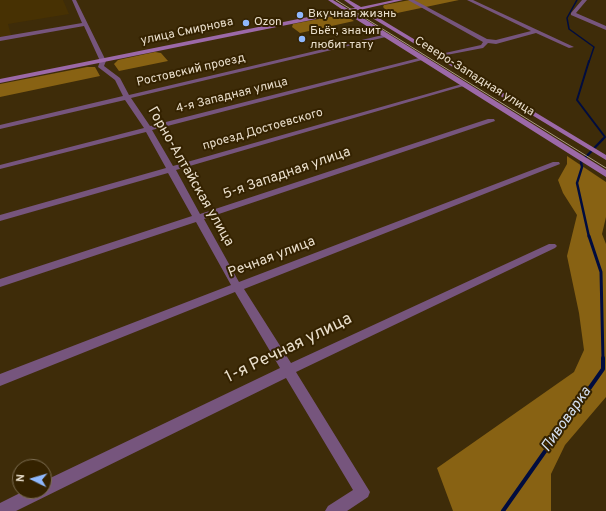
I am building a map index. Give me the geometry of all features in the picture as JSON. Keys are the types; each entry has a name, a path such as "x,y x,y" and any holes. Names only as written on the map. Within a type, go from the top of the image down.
{"main road":[{"name":"Северо-Западная улица","path":"330,0 606,174"},
{"name":"Северо-Западная улица","path":"346,0 606,158"},
{"name":"улица Смирнова","path":"0,81 401,0"}],"street":[{"name":"Горно-Алтайская улица","path":"74,0 103,61 101,67 118,79 127,98 148,129 237,287 363,492 333,511"},
{"path":"410,0 486,41 496,42 537,31"},
{"path":"469,0 571,48"},
{"path":"585,0 573,14 606,28"},
{"path":"0,39 85,24"},
{"name":"Ростовский проезд","path":"0,127 387,36"},
{"path":"438,56 483,46 486,41"},
{"name":"4-я Западная улица","path":"0,167 423,59"},
{"name":"проезд Достоевского","path":"0,218 464,85"},
{"name":"5-я Западная улица","path":"0,283 198,219 491,120"},
{"name":"Речная улица","path":"0,380 556,164"},
{"name":"1-я Речная улица","path":"52,485 289,370 552,246"},
{"path":"0,511 24,499"}],"shaded area":[{"path":"0,0 63,0 69,14 8,24 11,35 0,37"},
{"path":"410,0 459,0 383,16 376,12 386,10 383,7 384,5"},
{"path":"345,15 354,21 300,33 292,27 293,24"},
{"path":"155,52 161,53 168,61 119,71 114,64 118,60"},
{"path":"87,67 95,67 100,76 0,97 0,84"},
{"path":"567,156 606,182 606,217 602,234 606,244 606,397 565,445 551,474 551,511 453,511 437,468 574,372 584,350 579,313 567,256 577,215 563,193 558,180 567,164"}],"waterway":[{"name":"Пивоварка","path":"577,0 567,18 569,29 594,47 589,62"},
{"name":"Пивоварка","path":"589,61 577,100 605,137 603,139"},
{"name":"Пивоварка","path":"589,237 577,183 582,167 581,162 603,139"},
{"name":"Пивоварка","path":"589,236 601,272 603,359"},
{"name":"Пивоварка","path":"503,511 603,369 603,359"}],"tram line":[{"path":"336,0 606,168"}],"place":[{"name":"Вкучная жизнь","path":"300,15"},
{"name":"Ozon","path":"246,23"},
{"name":"Бьёт, значит любит тату","path":"302,39"}]}
